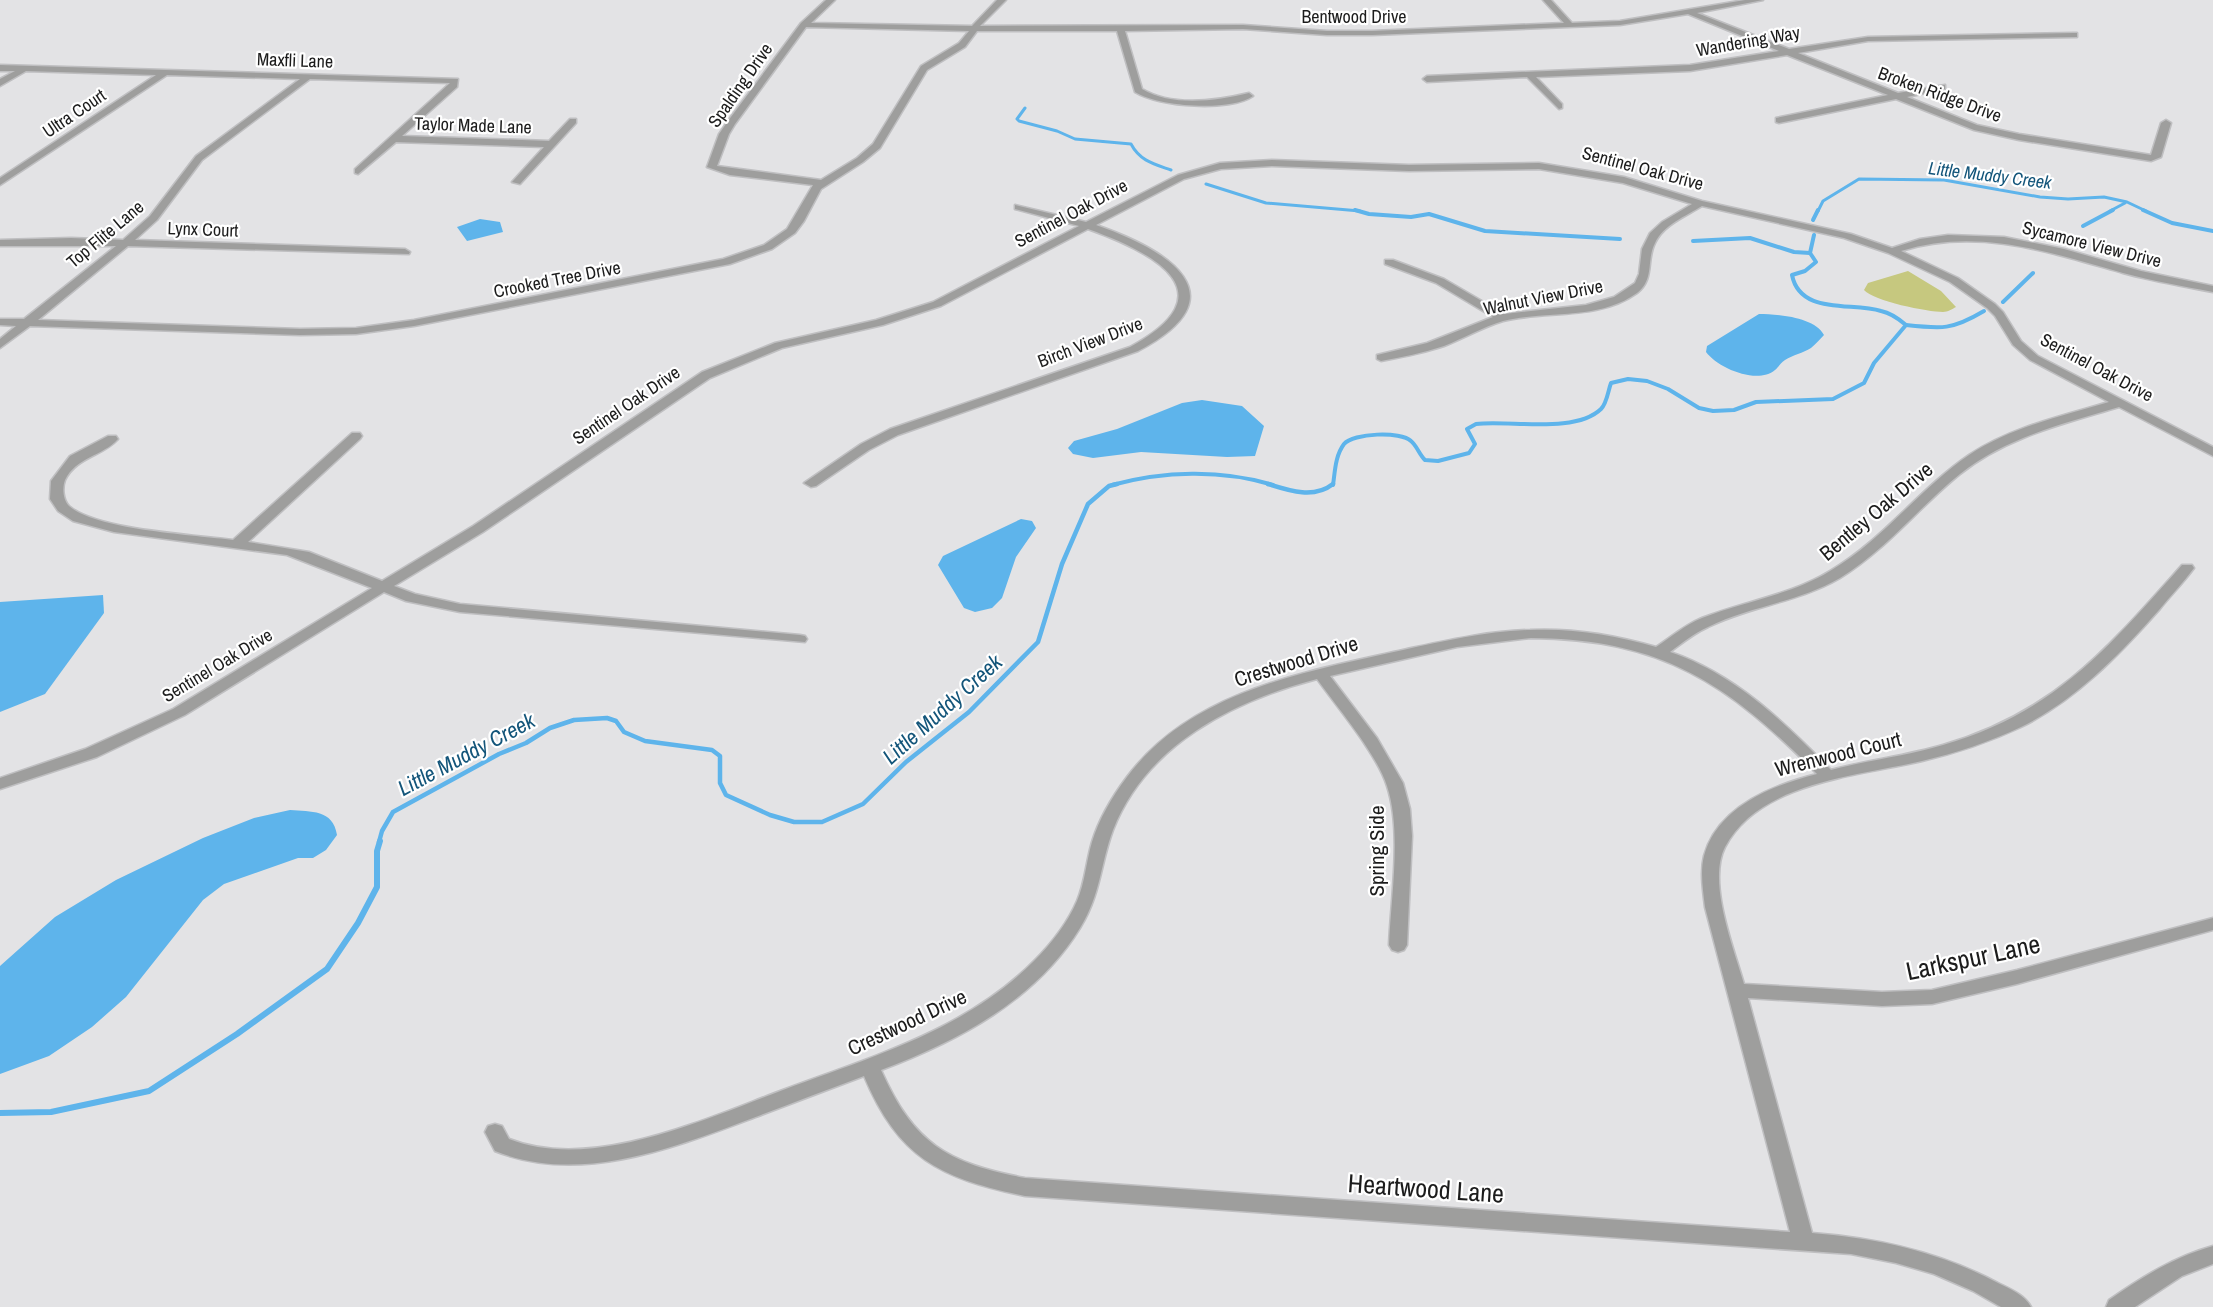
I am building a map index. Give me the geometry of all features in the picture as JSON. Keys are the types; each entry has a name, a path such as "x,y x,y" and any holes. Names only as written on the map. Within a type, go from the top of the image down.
{"street":[{"name":"Spalding Drive","path":"821,183 730,172 712,167 724,134 731,123 804,25 831,0"},
{"name":"Crooked Tree Drive","path":"0,322 327,332 414,323 676,273 748,255 773,244 790,231 799,221 811,196 821,183 860,160 877,146 920,72 929,63 962,45 1002,0"},
{"path":"1547,0 1571,26"},
{"name":"Bentwood Drive","path":"804,25 974,29 1243,27 1346,33 1631,22 1759,0"},
{"name":"Broken Ridge Drive","path":"1689,12 1955,121 1995,132 2143,158 2156,157 2166,123"},
{"path":"1120,29 1138,90 1144,94 1161,100 1183,101 1235,100 1249,96"},
{"name":"Wandering Way","path":"1427,79 1690,68 1877,38 2074,35"},
{"name":"Maxfli Lane","path":"0,68 455,81 454,85 358,171"},
{"path":"0,82 24,69"},
{"name":"Ultra Court","path":"0,182 166,72"},
{"path":"1529,75 1559,106"},
{"name":"Top Flite Lane","path":"0,345 127,243 157,216 184,173 199,158 308,77"},
{"path":"1779,120 1942,87"},
{"path":"517,182 573,121"},
{"name":"Taylor Made Lane","path":"395,139 550,144"},
{"name":"Sentinel Oak Drive","path":"0,784 92,753 160,722 496,518 706,375 779,345 879,323 921,310 968,289 1190,173 1209,168 1245,163 1409,168 1504,165 1554,167 1624,180 1700,203 1847,236 1892,251 1966,288 1999,314 2012,336 2024,350 2057,372 2213,452"},
{"name":"Walnut View Drive","path":"1381,357 1434,345 1502,318 1578,309 1622,297 1634,290 1645,276 1647,251 1654,236 1668,223 1700,203"},
{"name":"Birch View Drive","path":"811,483 864,447 894,432 1126,352 1164,330 1177,316 1183,301 1181,281 1173,268 1141,245 1020,207"},
{"name":"Sycamore View Drive","path":"1892,251 1944,238 2016,241 2059,250 2133,272 2213,289"},
{"name":"Lynx Court","path":"0,243 58,241 405,252"},
{"path":"1389,262 1440,281 1502,318"},
{"name":"Bentley Oak Drive","path":"1659,653 1691,629 1707,621 1799,592 1838,573 1862,556 1956,471 1999,444 2120,403"},
{"path":"238,543 356,436"},
{"path":"112,439 75,459 58,481 57,499 63,508 78,518 114,528 238,543 303,555 384,588 429,603 460,608 800,639"},
{"name":"Wrenwood Court","path":"1803,1240 1711,889 1714,850 1731,824 1759,800 1785,789 1829,777 1924,756 1994,732 2058,699 2090,675 2187,568"},
{"name":"Crestwood Drive","path":"495,1132 502,1145 525,1153 576,1157 609,1154 660,1141 869,1066 964,1024 1022,984 1064,939 1083,907 1101,842 1119,800 1161,749 1178,735 1224,707 1274,686 1320,673 1473,640 1530,633 1602,639 1659,653 1707,673 1747,698 1829,777"},
{"name":"Spring Side","path":"1320,673 1371,742 1395,783 1402,809 1403,836 1398,945"},
{"name":"Larkspur Lane","path":"1737,991 1882,999 1932,997 2213,924"},
{"name":"Heartwood Lane","path":"869,1066 891,1113 918,1144 960,1169 1025,1187 1851,1245 1911,1256 1945,1267 1979,1283 2020,1307"},
{"path":"2117,1307 2169,1272 2193,1260 2213,1255"}],"green space":[{"path":"1908,271 1941,291 1956,307 1943,312 1914,308 1889,302 1864,290 1868,283"}],"water":[{"path":"480,219 500,222 503,232 467,241 457,227"},
{"path":"1759,314 1804,320 1813,324 1824,335 1811,348 1785,360 1775,370 1758,376 1728,369 1706,352 1707,346"},
{"path":"1202,400 1242,406 1264,426 1255,456 1227,457 1141,452 1093,458 1073,454 1068,448 1074,441 1117,429 1182,403"},
{"path":"1021,519 1032,521 1036,528 1016,557 1002,598 992,608 975,612 964,608 938,565 943,556"},
{"path":"103,595 104,613 45,694 0,712 0,602"},
{"path":"290,810 313,812 331,820 337,835 326,850 313,858 298,858 224,884 203,900 126,997 92,1027 49,1056 0,1074 0,966 55,917 116,880 203,838 254,818"}],"waterway":[{"path":"1025,108 1017,119 1019,121 1057,131 1075,139 1131,144 1143,158 1171,170"},
{"name":"Little Muddy Creek","path":"1818,211 1823,201 1859,179 1944,180 2040,197 2068,199 2104,197 2127,202 2146,211"},
{"path":"1206,184 1266,203 1358,211"},
{"path":"2110,211 2125,203"},
{"name":"Little Muddy Creek","path":"1813,220 1818,210"},
{"path":"2083,226 2113,210"},
{"name":"Little Muddy Creek","path":"2143,210 2172,223 2213,231"},
{"path":"1358,211 1369,214 1411,217 1429,214 1485,231 1620,239"},
{"name":"Little Muddy Creek","path":"1810,253 1814,235"},
{"path":"1693,241 1750,238 1794,252 1810,253"},
{"name":"Little Muddy Creek","path":"1810,253 1816,262 1805,271 1792,275 1797,288 1805,296 1828,305 1885,312 1895,316 1906,325"},
{"path":"2003,302 2033,273"},
{"path":"1906,325 1946,327 1963,322 1984,311"},
{"name":"Little Muddy Creek","path":"1333,485 1341,449 1349,440 1357,437 1388,435 1406,438 1413,443 1425,460 1438,461 1469,453 1475,444 1467,429 1476,424 1559,424 1590,417 1603,406 1611,383 1628,379 1647,381 1668,389 1699,408 1713,411 1734,410 1756,402 1833,399 1864,383 1874,363 1906,325"},
{"name":"Little Muddy Creek","path":"1112,485 1151,477 1192,474 1233,476 1273,485"},
{"name":"Little Muddy Creek","path":"379,842 382,831 393,812 499,754 526,743 550,728 574,720 607,718 616,721 624,732 645,741 712,750 720,756 720,783 726,795 770,815 794,822 822,822 863,804 906,762 969,712 1038,642 1062,564 1088,504 1109,486 1117,484"},
{"name":"Little Muddy Creek","path":"1268,484 1302,492 1326,489 1333,484"},
{"name":"Little Muddy Creek","path":"0,1113 51,1112 149,1091 237,1034 327,969 358,923 377,887 377,851 380,841"}]}
